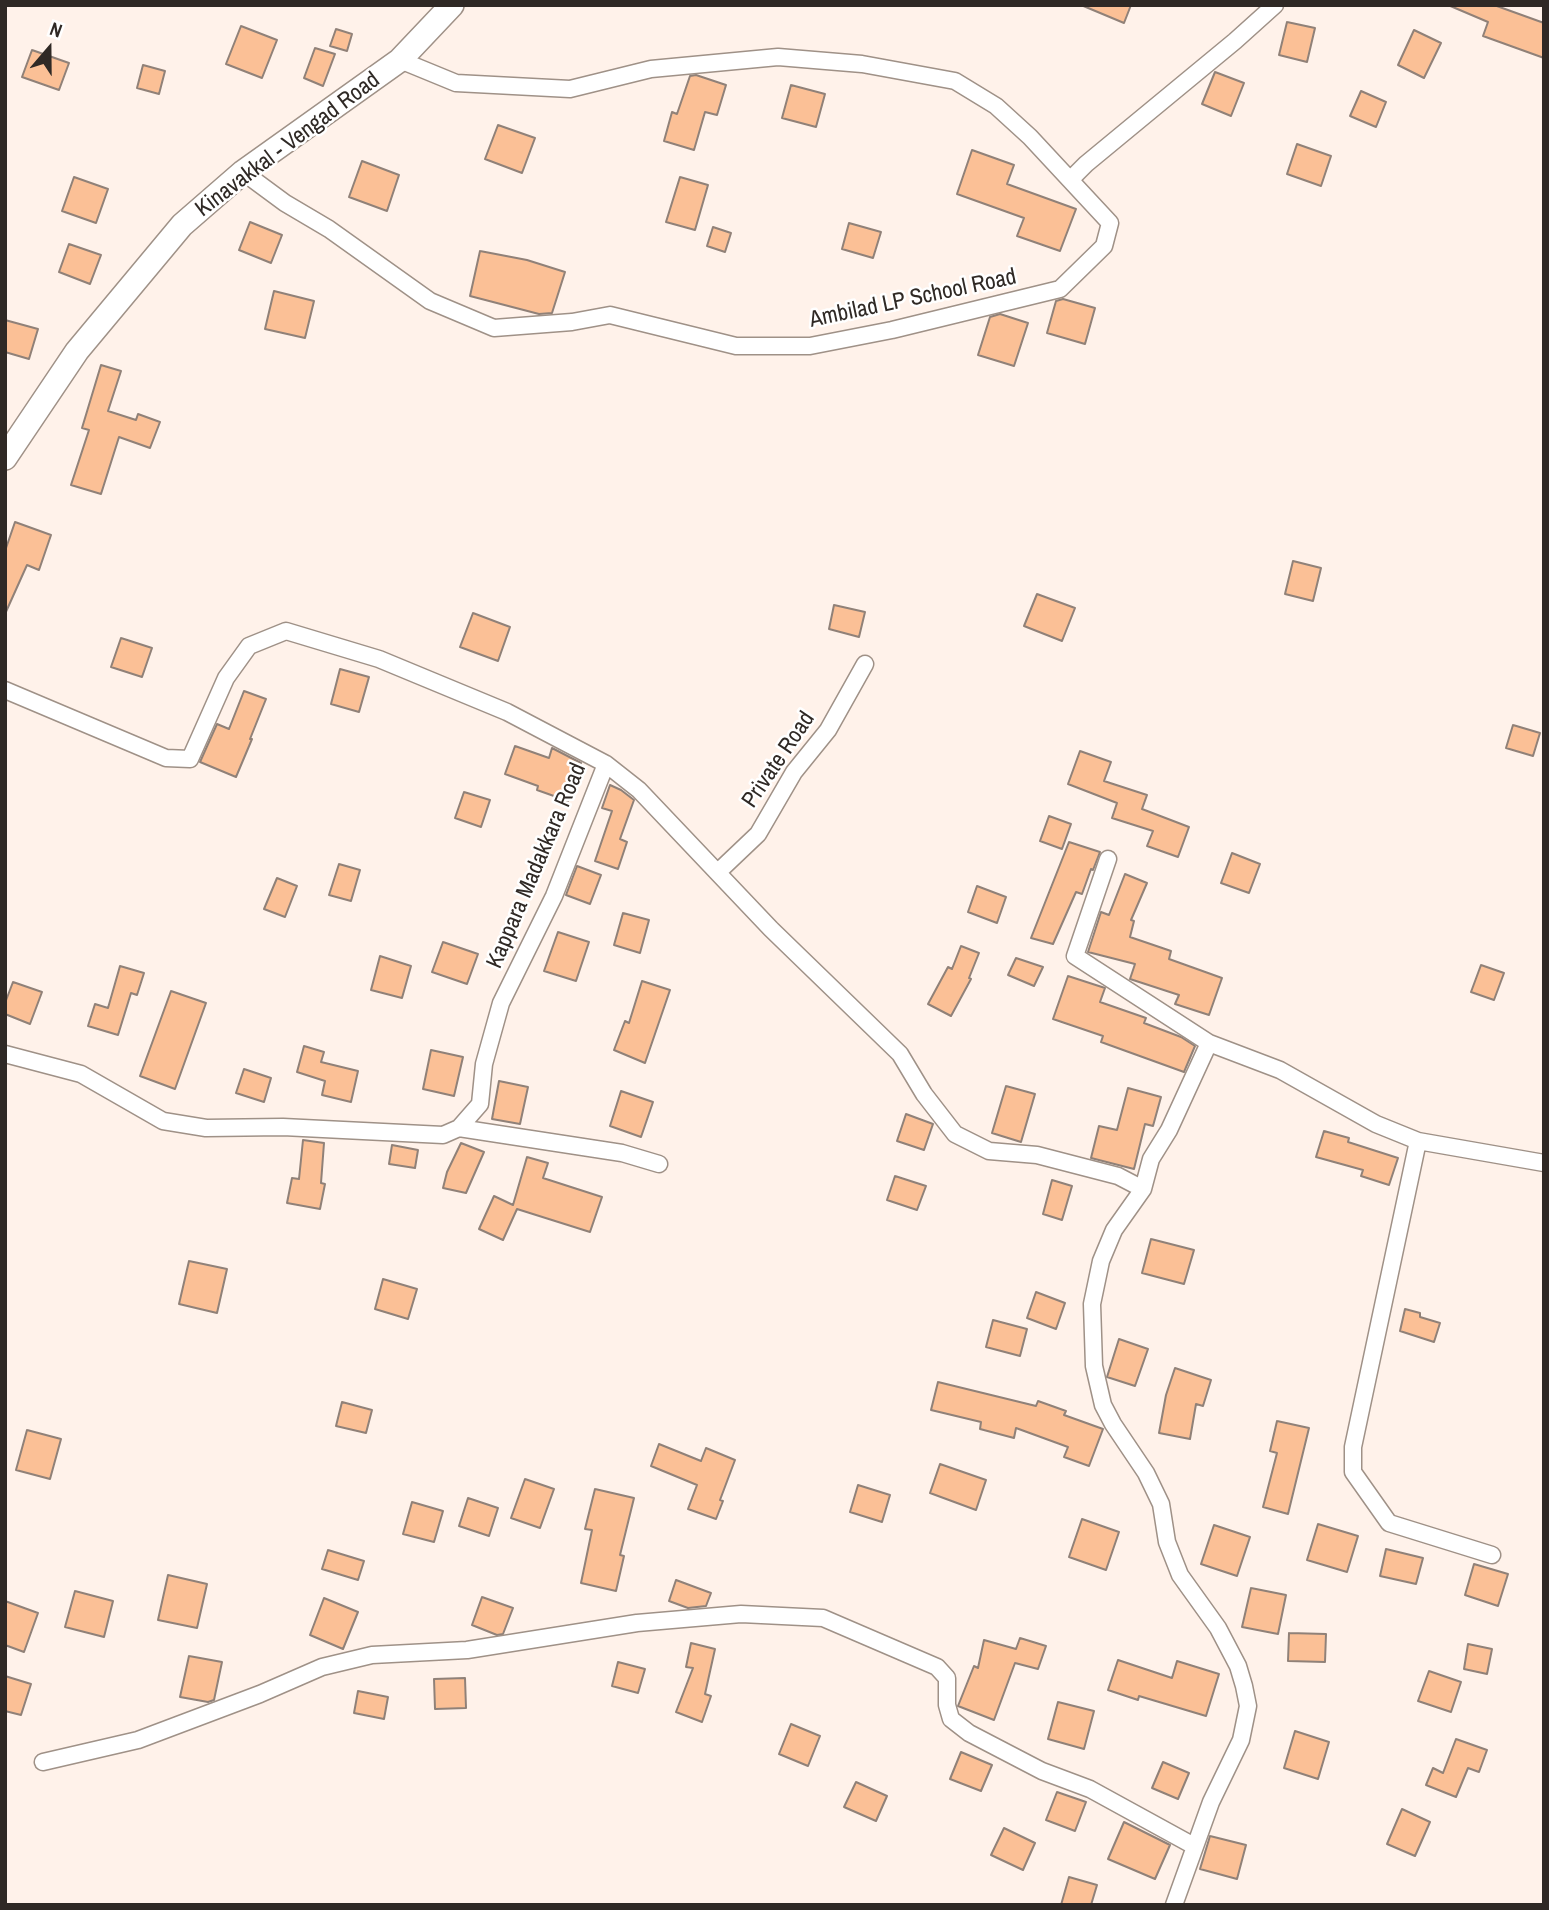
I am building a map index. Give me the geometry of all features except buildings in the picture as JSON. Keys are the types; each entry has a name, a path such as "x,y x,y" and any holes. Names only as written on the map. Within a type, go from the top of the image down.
{"main road":[{"name":"Kinavakkal - Vengad Road","path":"5,458 77,351 183,225 243,172 400,60 452,5"}],"street":[{"path":"400,60 456,83 570,89 651,69 778,57 862,64 954,81 996,106 1030,137 1070,180 1275,5"},
{"name":"Ambilad LP School Road","path":"243,172 430,301 494,328 572,322 610,315 736,346 810,346 892,330 1060,289 1104,246 1110,223 1070,180"},
{"path":"5,690 166,758 190,759 226,678 249,646 286,631 379,659 507,712 606,764"},
{"name":"Private Road","path":"718,872 758,834 794,772 828,730 865,664"},
{"name":"Kappara Madakkara Road","path":"459,1128 480,1104 484,1064 501,1003 554,896 606,764 639,790 771,929 900,1054 924,1094 955,1134 989,1151 1037,1155 1118,1176 1143,1189"},
{"path":"1108,859 1075,956 1209,1043 1279,1070 1376,1124 1418,1141 1544,1163"},
{"path":"1174,1905 1211,1802 1241,1740 1248,1706 1238,1667 1218,1628 1180,1575 1167,1542 1161,1504 1146,1473 1103,1405 1096,1373 1092,1304 1101,1261 1114,1230 1143,1189 1151,1160 1169,1130 1209,1043"},
{"path":"5,1054 81,1074 163,1121 184,1125 205,1128 283,1128 443,1135 459,1128 622,1153 659,1164"},
{"path":"1418,1141 1353,1447 1353,1472 1388,1523 1492,1555"},
{"path":"43,1762 138,1740 260,1694 322,1667 372,1655 467,1650 637,1623 741,1614 822,1618 937,1667 947,1678 947,1705 951,1719 969,1733 1042,1771 1090,1789 1194,1846"}]}
